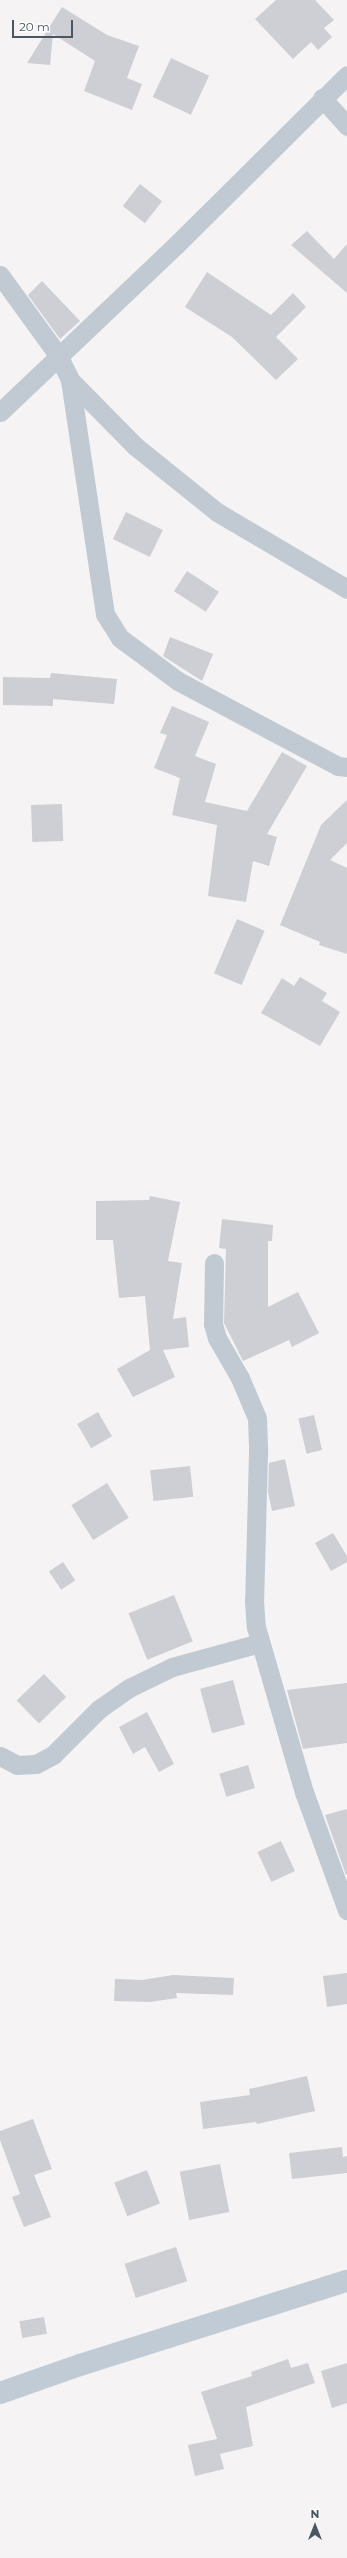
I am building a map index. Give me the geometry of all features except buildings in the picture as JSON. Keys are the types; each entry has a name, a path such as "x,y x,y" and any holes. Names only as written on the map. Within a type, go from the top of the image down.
{"main road":[{"path":"0,2393 80,2365 347,2281"}],"street":[{"path":"0,412 58,355 176,245 322,98 347,75"},
{"path":"322,98 347,126"},
{"path":"0,275 58,355 70,380 105,614 120,638 184,684 338,766 347,767"},
{"path":"70,380 135,446 177,482 253,535 347,590"},
{"path":"214,1263 213,1324 217,1338 240,1378 257,1418 258,1453 254,1601 260,1643 304,1792 347,1910"},
{"path":"0,1756 17,1765 36,1764 53,1754 99,1709 129,1688 172,1667 260,1643"}]}
